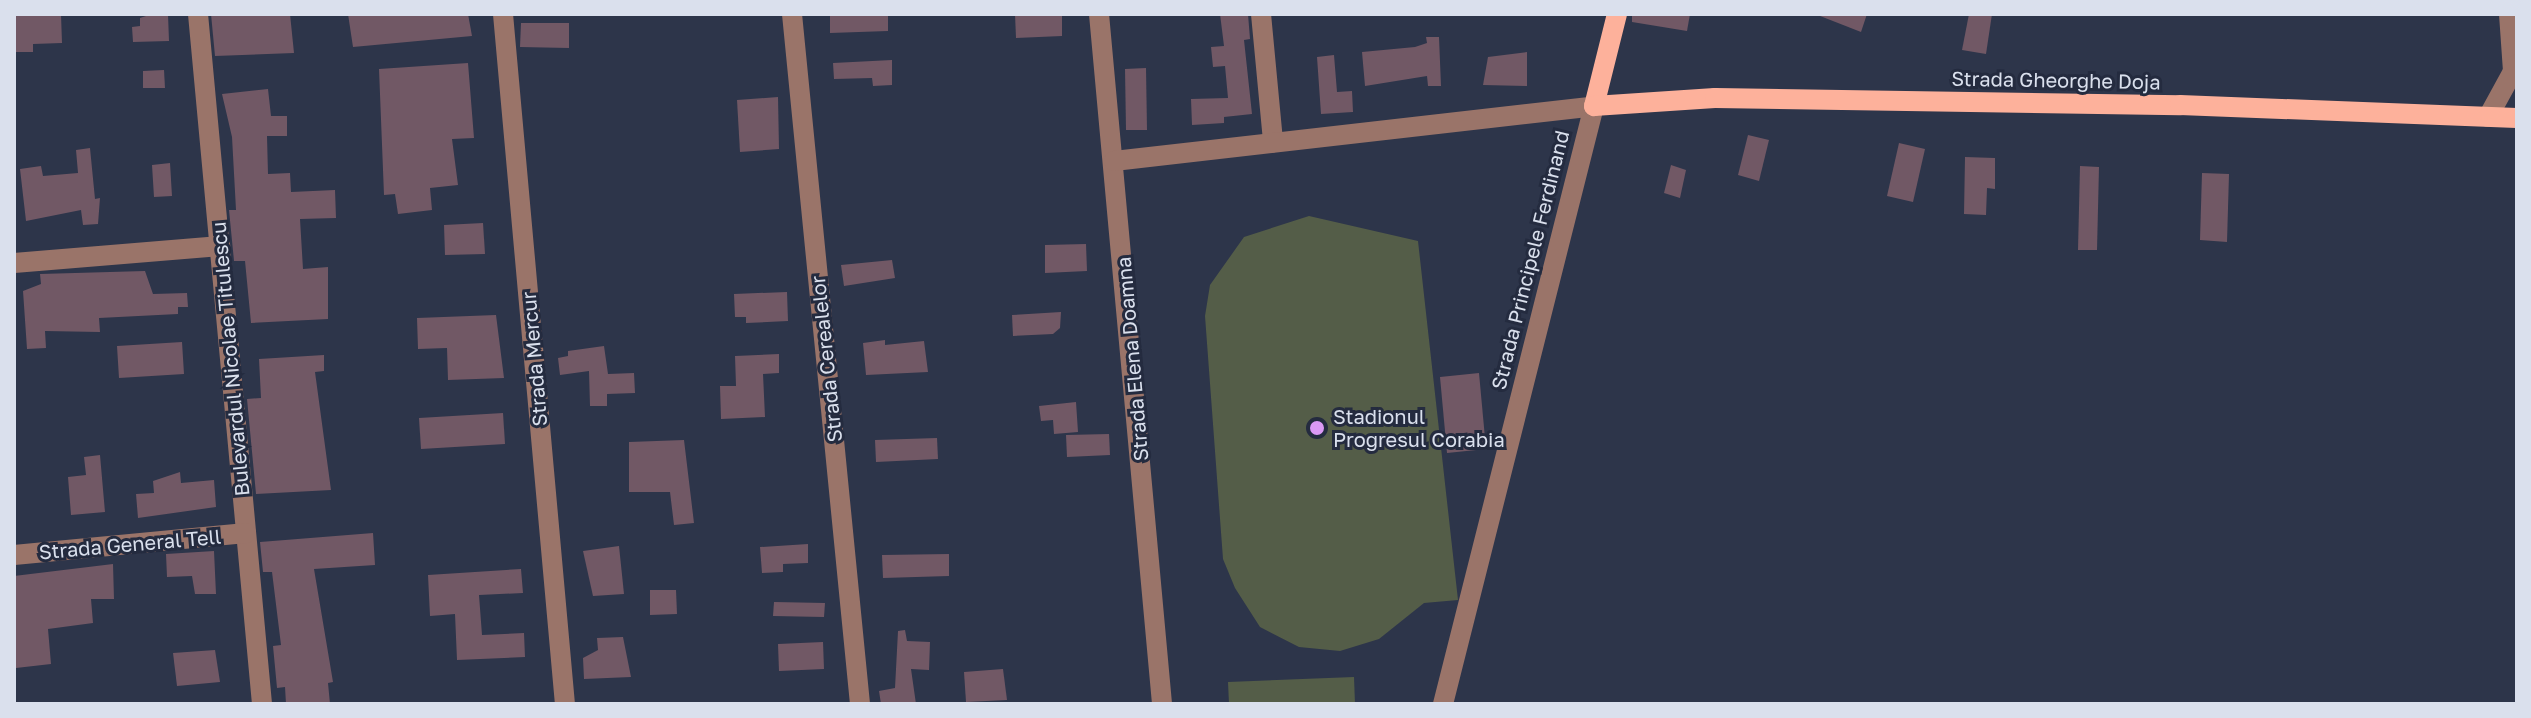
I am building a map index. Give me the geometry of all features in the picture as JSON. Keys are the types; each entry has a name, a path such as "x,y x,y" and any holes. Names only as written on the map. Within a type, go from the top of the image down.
{"main road":[{"name":"Strada Principele Ferdinand","path":"1594,106 1617,14"},
{"name":"Strada Gheorghe Doja","path":"1594,106 1715,98 2517,118"}],"street":[{"name":"Bulevardul Nicolae Titulescu","path":"198,14 262,704"},
{"name":"Strada Mercur","path":"503,14 565,704"},
{"name":"Strada Cerealelor","path":"792,14 860,704"},
{"name":"Strada Elena Doamna","path":"1099,14 1162,704"},
{"path":"1261,14 1273,142"},
{"path":"2488,117 2515,67 2509,14"},
{"path":"1114,161 1594,106"},
{"name":"Strada Principele Ferdinand","path":"1443,704 1594,106"},
{"path":"14,263 220,246"},
{"name":"Strada General Tell","path":"14,555 246,533"}],"green space":[{"path":"1309,216 1418,241 1458,600 1424,603 1379,639 1340,651 1299,647 1260,627 1235,588 1223,559 1205,316 1210,285 1244,237"},
{"path":"1354,677 1355,704 1229,704 1228,682"}],"building":[{"path":"14,14 61,14 62,43 33,44 33,52 15,52"},
{"path":"168,14 169,41 133,42 132,27 140,26 140,18"},
{"path":"211,14 290,14 294,53 215,56"},
{"path":"348,14 468,14 472,36 353,47"},
{"path":"888,14 888,31 830,33 830,16"},
{"path":"1015,14 1062,14 1062,36 1016,38"},
{"path":"1220,14 1248,14 1250,39 1244,40 1252,114 1224,117 1224,123 1192,125 1191,99 1228,98 1225,66 1213,67 1211,47 1224,46"},
{"path":"1632,14 1690,14 1687,31 1632,22"},
{"path":"1815,14 1867,14 1861,32"},
{"path":"1969,14 1992,14 1986,54 1962,50"},
{"path":"521,23 569,23 569,48 520,47"},
{"path":"1426,37 1439,37 1441,86 1428,86 1427,76 1365,86 1362,52 1415,47 1427,43"},
{"path":"1527,52 1527,86 1483,85 1488,57"},
{"path":"1334,55 1337,92 1352,91 1353,112 1321,114 1317,57"},
{"path":"892,60 892,85 873,86 872,78 834,79 833,63"},
{"path":"468,63 474,138 452,139 458,185 430,188 432,210 398,214 395,194 384,195 379,69"},
{"path":"1146,68 1147,130 1126,130 1125,69"},
{"path":"164,70 165,88 143,88 143,71"},
{"path":"268,89 271,116 287,116 287,136 267,136 268,174 290,173 291,192 335,190 336,218 300,219 303,269 328,267 328,319 251,323 245,261 234,261 229,210 236,210 232,137 222,94"},
{"path":"778,97 779,149 740,152 737,100"},
{"path":"1748,135 1769,140 1759,181 1738,175"},
{"path":"1899,143 1925,149 1913,202 1887,196"},
{"path":"90,148 95,199 100,198 98,224 83,225 81,210 26,221 20,169 41,166 43,176 78,173 76,150"},
{"path":"1965,157 1995,158 1995,189 1987,188 1986,215 1964,214"},
{"path":"170,163 172,196 154,197 152,165"},
{"path":"1671,165 1686,170 1680,198 1664,193"},
{"path":"2080,166 2099,167 2097,250 2078,250"},
{"path":"2202,173 2229,174 2227,242 2200,240"},
{"path":"483,223 485,254 445,255 444,225"},
{"path":"1086,244 1087,271 1045,273 1045,245"},
{"path":"892,260 895,278 844,286 841,265"},
{"path":"145,271 153,294 187,293 188,307 178,307 178,314 99,318 100,332 45,331 46,348 27,349 23,291 41,284 40,274"},
{"path":"787,292 788,321 746,323 746,317 735,317 734,294"},
{"path":"1061,312 1060,328 1053,334 1013,336 1012,315"},
{"path":"496,315 504,378 448,380 447,348 418,349 417,318"},
{"path":"885,340 885,345 924,341 928,372 866,375 863,343"},
{"path":"182,342 184,374 119,378 117,346"},
{"path":"604,346 608,374 634,373 635,393 607,394 607,406 590,406 589,371 560,375 558,358 568,356 568,351"},
{"path":"779,354 779,373 763,374 765,417 721,419 720,386 736,386 735,356"},
{"path":"324,355 324,371 315,372 331,490 256,494 247,399 261,398 259,359"},
{"path":"1479,373 1486,449 1447,453 1440,377"},
{"path":"1076,402 1078,432 1054,434 1053,420 1041,421 1039,406"},
{"path":"503,413 505,444 421,449 419,418"},
{"path":"1109,434 1110,455 1067,457 1066,435"},
{"path":"937,438 938,459 876,462 875,440"},
{"path":"684,440 694,523 674,525 670,492 629,492 629,442"},
{"path":"100,455 105,512 71,515 68,477 86,475 84,457"},
{"path":"180,472 181,483 214,480 216,507 138,518 136,494 154,493 153,481"},
{"path":"373,533 375,565 314,569 333,682 328,683 330,704 286,704 285,687 277,688 273,646 281,645 272,572 263,572 260,542"},
{"path":"808,544 808,563 783,564 783,572 762,573 760,547"},
{"path":"619,546 624,594 593,596 583,551"},
{"path":"214,551 216,594 195,594 192,576 167,577 166,554"},
{"path":"949,554 949,576 883,578 882,555"},
{"path":"113,564 114,599 91,599 93,623 48,629 51,664 16,668 14,576"},
{"path":"521,569 523,593 479,595 482,635 524,633 525,657 457,660 455,614 430,616 428,575"},
{"path":"650,590 676,590 677,614 650,615"},
{"path":"774,602 825,603 824,617 773,616"},
{"path":"905,630 907,641 930,642 929,670 911,669 916,704 881,704 879,691 895,688 898,631"},
{"path":"623,637 631,677 584,679 583,658 598,650 597,638"},
{"path":"823,642 824,669 779,671 778,644"},
{"path":"215,650 220,682 177,686 173,653"},
{"path":"1003,669 1007,700 966,702 964,672"}],"place":[{"name":"Stadionul Progresul Corabia","path":"1317,428"}]}
